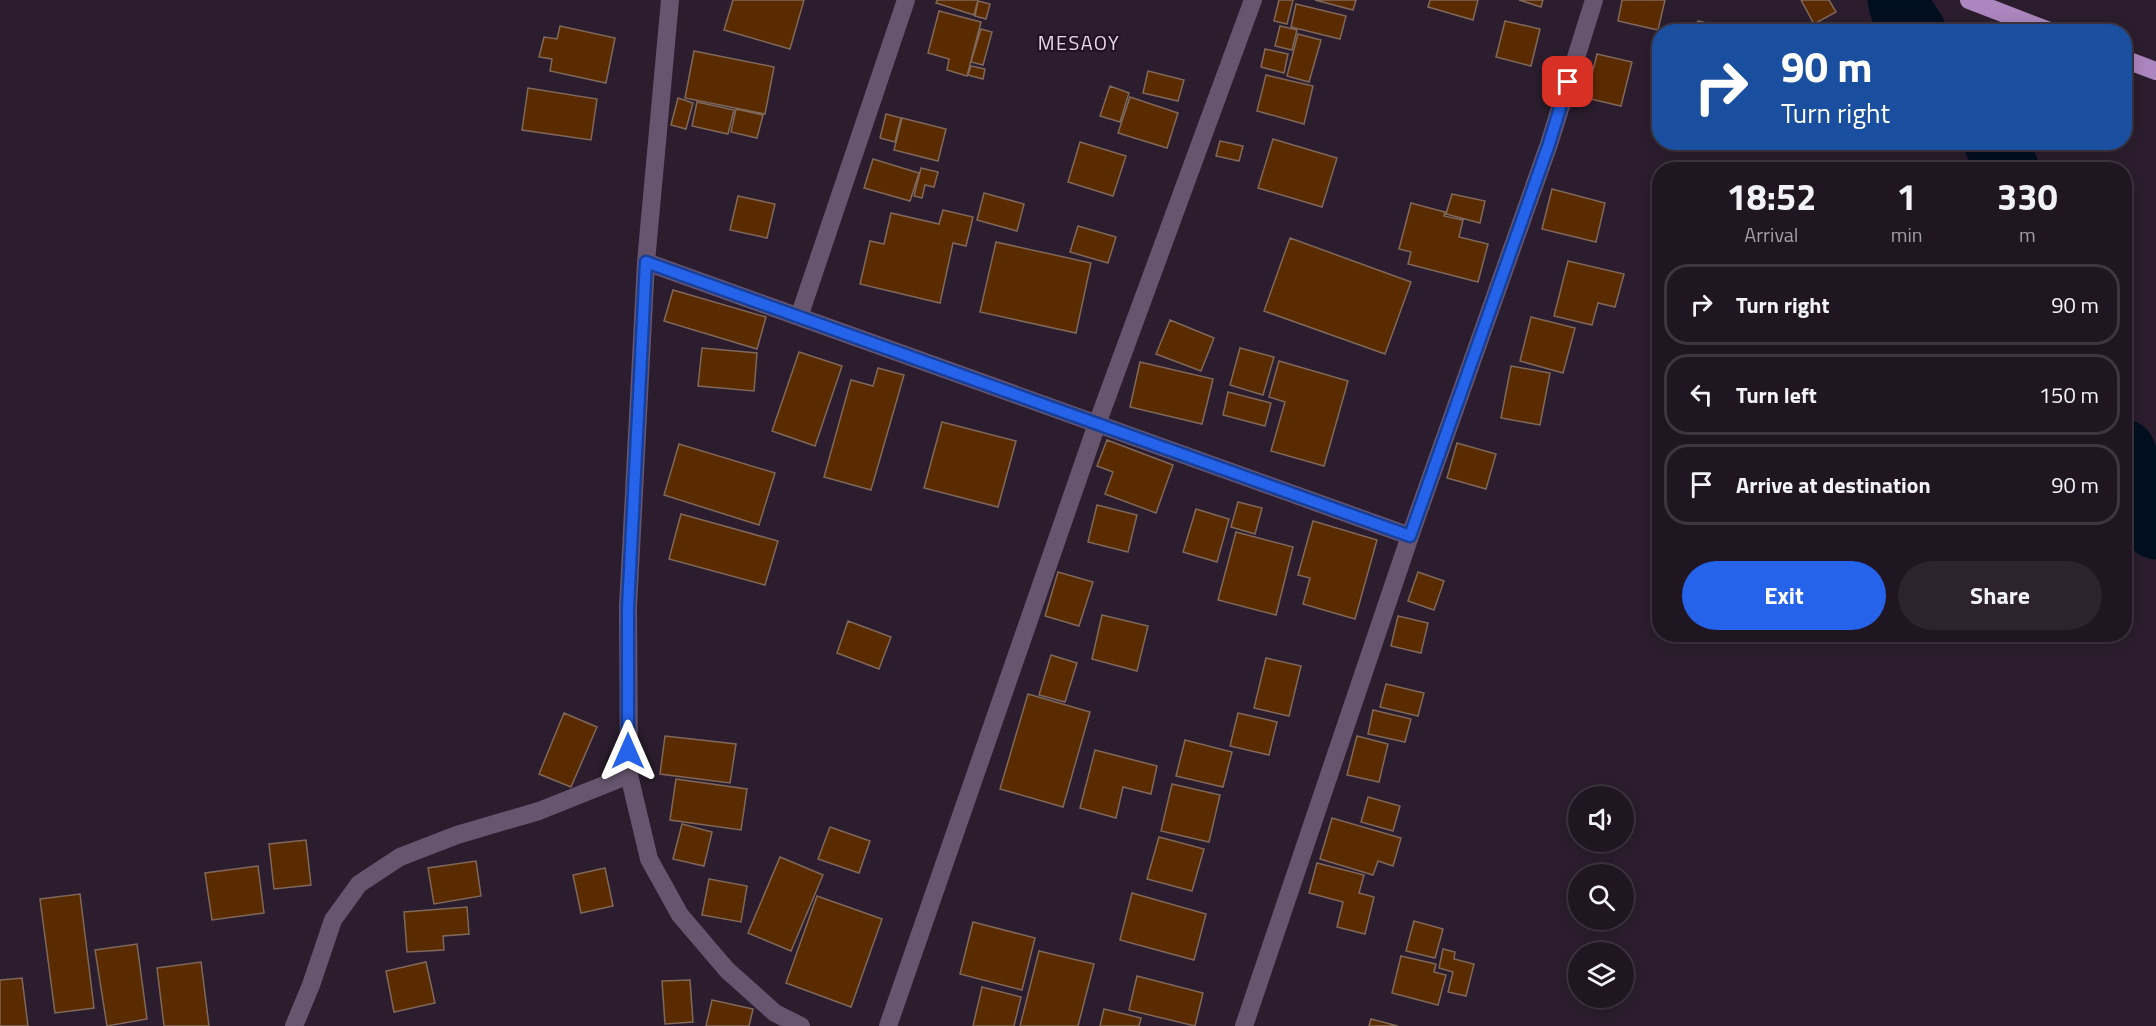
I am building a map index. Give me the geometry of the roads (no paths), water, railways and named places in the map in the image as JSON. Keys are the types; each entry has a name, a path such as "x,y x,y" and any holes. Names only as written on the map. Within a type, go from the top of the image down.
{"main road":[{"path":"1974,2 2031,24"},
{"path":"2132,62 2156,71"}],"street":[{"path":"670,0 646,262 628,607 628,775 649,859 680,915 773,1020 801,1026"},
{"path":"799,317 906,0"},
{"path":"888,1026 1097,424 1253,0"},
{"path":"1244,1026 1410,536 1549,144 1594,0"},
{"path":"646,262 1410,536"},
{"path":"294,1026 333,920 360,884 400,857 457,835 538,811 628,775"}],"waterway":[{"path":"1899,0 1903,14 1910,24"},
{"path":"1999,150 2004,162"},
{"path":"2132,470 2156,528"}],"district":[{"name":"MESAOY","path":"1079,43"}]}
